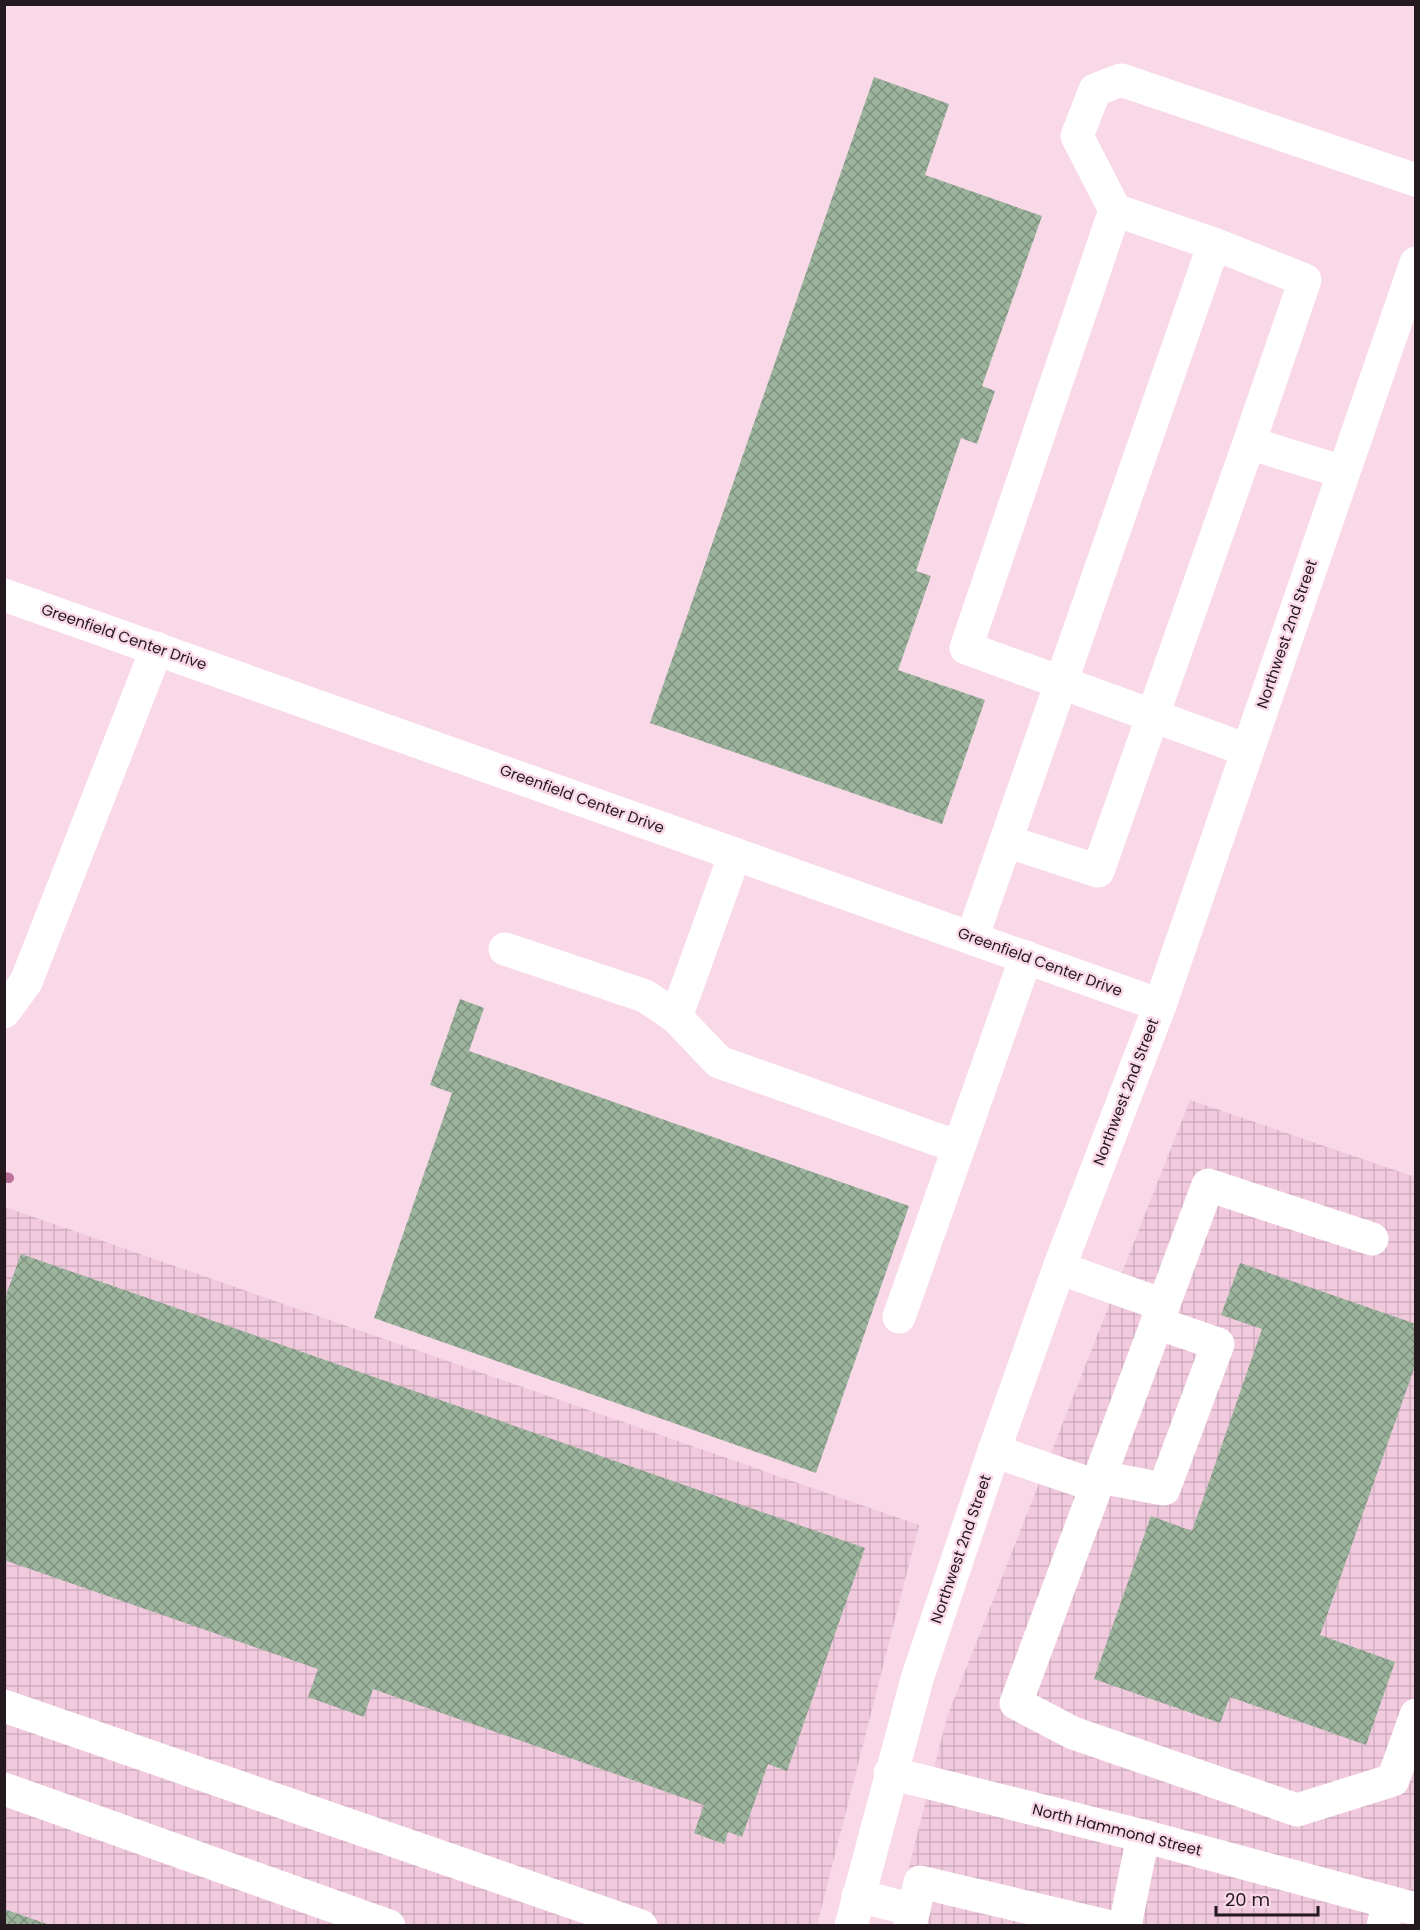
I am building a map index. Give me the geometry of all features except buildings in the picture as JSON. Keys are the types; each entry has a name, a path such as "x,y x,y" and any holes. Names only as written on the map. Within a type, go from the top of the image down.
{"street":[{"path":"1006,841 1098,871 1305,280 1214,244 1115,210 1077,136 1095,90 1121,80 1416,180"},
{"path":"1115,210 966,648 1247,750"},
{"path":"972,938 1214,244"},
{"name":"Northwest 2nd Street","path":"854,1911 917,1679 994,1451 1059,1268 1160,1005 1416,263"},
{"path":"1249,443 1343,472"},
{"name":"Greenfield Center Drive","path":"4,595 1160,1005"},
{"path":"4,1012 26,982 157,648"},
{"path":"676,1017 735,854"},
{"path":"506,949 645,996 676,1017 719,1062 958,1147"},
{"path":"899,1317 1026,957"},
{"path":"1372,1239 1208,1185 1016,1702 1072,1733 1297,1810 1393,1780 1416,1715"},
{"path":"994,1451 1098,1481 1164,1489 1218,1344 1160,1314 1059,1268"},
{"path":"4,1706 641,1926"},
{"name":"North Hammond Street","path":"890,1773 1343,1889 1396,1912"},
{"path":"4,1789 389,1926"},
{"path":"1125,1926 1143,1836"},
{"path":"854,1911 912,1918 920,1882 1107,1926"}],"shaded area":[{"path":"1190,1100 1415,1177 1415,1925 894,1926 947,1717"},
{"path":"5,1207 919,1525 817,1925 5,1926"}],"waterway":[{"path":"4,1177 9,1178"}]}
